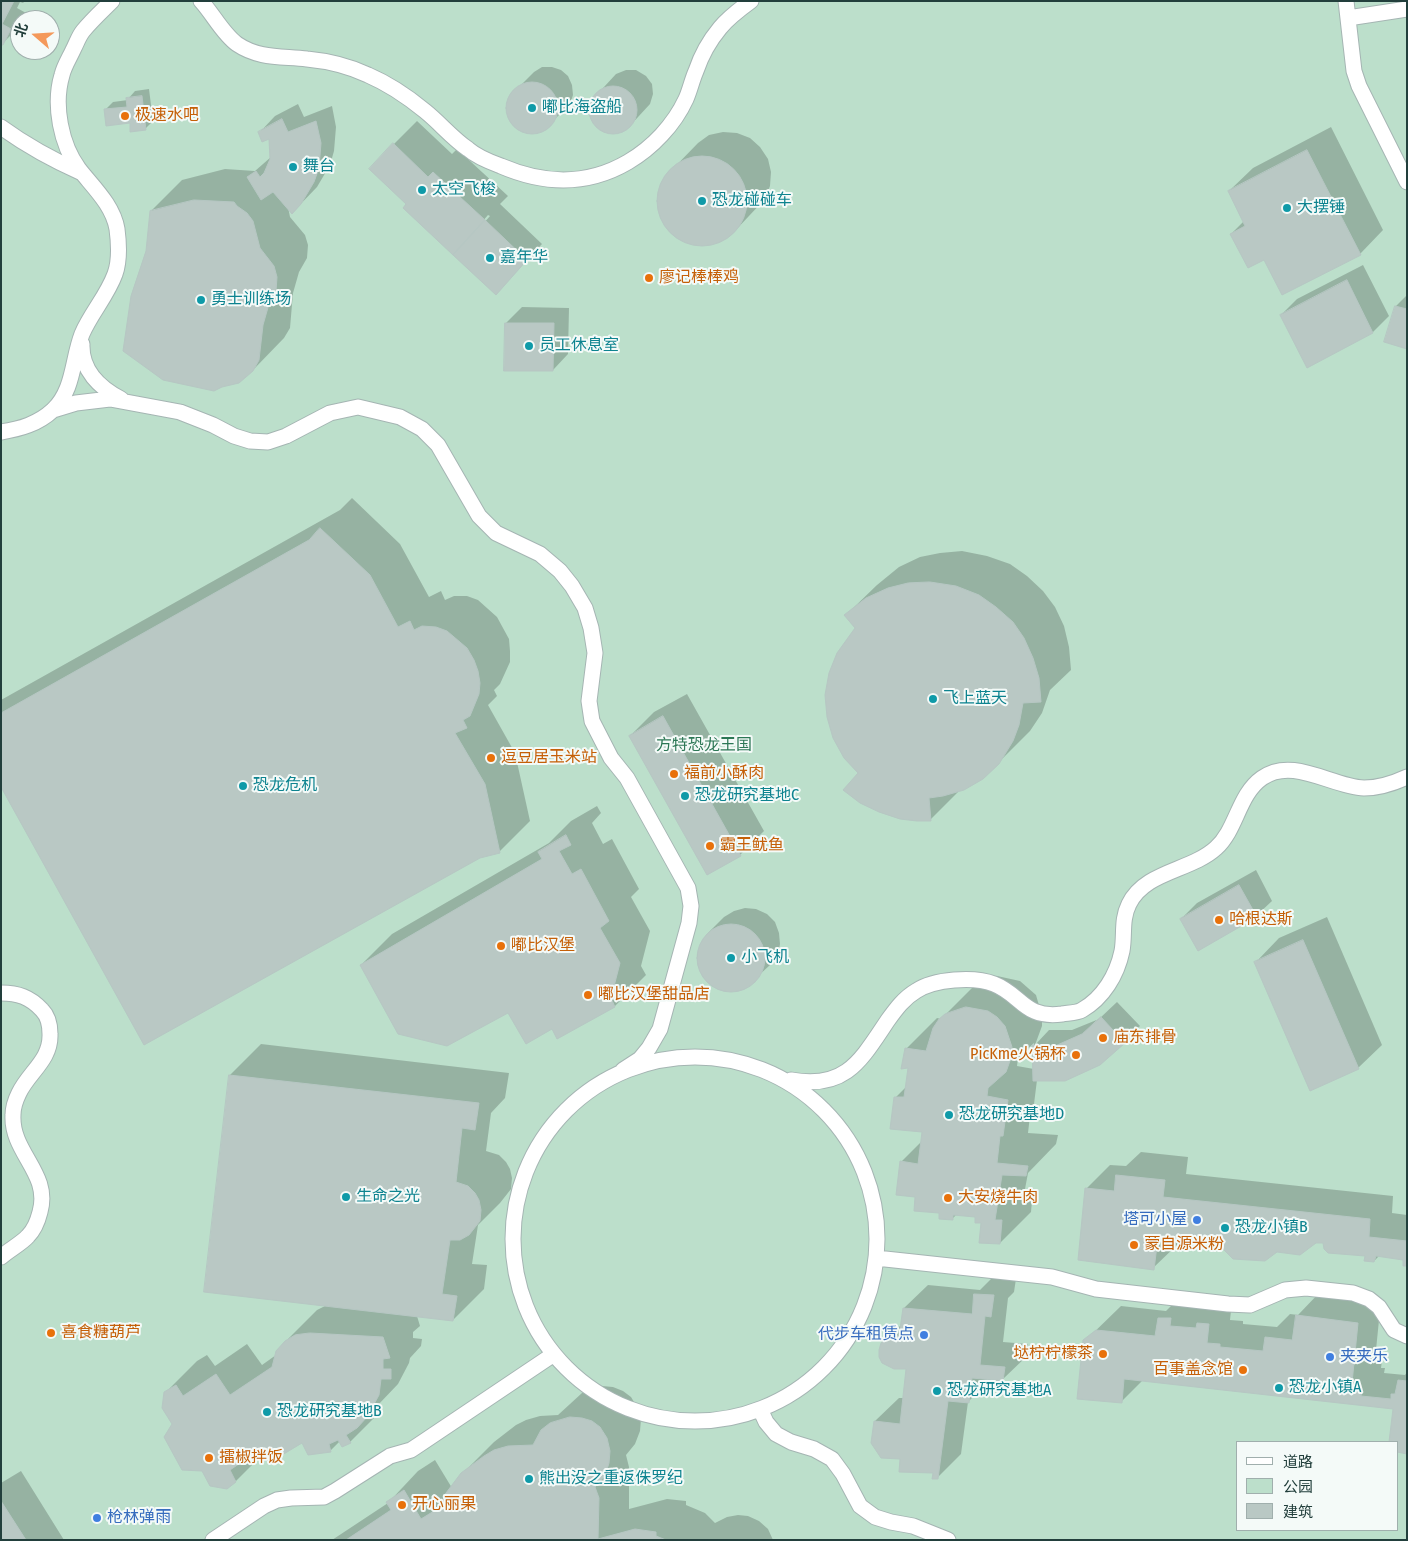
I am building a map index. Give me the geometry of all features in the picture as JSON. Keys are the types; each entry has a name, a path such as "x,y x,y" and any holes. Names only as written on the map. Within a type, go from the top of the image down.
{"lane":[{"path":"1,432 25,427 40,420 53,410 65,395 75,354 83,333 108,292 116,273 119,249 116,227 109,208 92,183 83,174 68,150 60,126 58,101 61,76 82,33 112,1"},
{"path":"200,1 237,44 257,54 334,63 366,74 385,83 407,98 470,151 488,161 530,176 549,180 568,180 609,172 629,162 664,133 686,100 696,69 720,28 751,1"},
{"path":"1346,1 1354,71 1359,86 1407,182"},
{"path":"1348,18 1407,9"},
{"path":"1,127 48,158 83,174"},
{"path":"83,333 82,350 85,365 93,378 106,392 127,402"},
{"path":"53,410 76,403 110,399 180,412 213,425 234,436 250,441 268,442 286,436 330,413 358,407 400,417 422,429 438,445 479,516 496,533 540,554 572,586 585,608 592,628 594,653 589,701 592,721 611,758 627,778 688,888 691,906 685,938 660,1029 649,1048 640,1059 597,1085 573,1104 552,1126 529,1164 523,1178 516,1208 513,1238 515,1268 523,1297 534,1325 554,1354 571,1373 594,1391 621,1406 650,1416 679,1421 709,1421 739,1416 760,1409 794,1392 818,1374 838,1351 855,1326 867,1299 878,1240 875,1209 868,1180 856,1152 840,1127 820,1104 796,1086 770,1071 742,1062 712,1056 682,1056 652,1061 624,1070"},
{"path":"783,1079 804,1083 820,1083 850,1069 863,1058 900,1003 916,990 931,983 951,980 979,981 995,985 1034,1012 1051,1015 1080,1011 1107,988 1116,969 1122,951 1123,918 1130,902 1142,888 1159,877 1200,860 1217,847 1227,834 1243,800 1263,778 1275,772 1292,770 1364,788 1384,785 1407,776"},
{"path":"1,993 15,993 32,1000 46,1014 50,1028 50,1042 45,1058 18,1094 13,1116 16,1135 23,1153 36,1172 42,1187 42,1203 38,1220 28,1236 1,1257"},
{"path":"876,1258 1052,1277 1096,1289 1228,1304 1250,1305 1285,1290 1306,1288 1353,1293 1369,1299 1380,1307 1394,1330 1407,1336"},
{"path":"213,1540 264,1506 277,1500 324,1497 336,1491 390,1456 411,1450 554,1354"},
{"path":"760,1409 766,1422 776,1434 791,1442 814,1448 832,1458 860,1506 875,1517 913,1526 948,1540"}],"green space":[{"name":"方特恐龙王国","path":"1,1 1407,1 1407,1540 1,1540"}],"building":[{"path":"1,1 14,1 2,24 10,28 10,31 3,45 1,45"},
{"name":"嘟比海盗船","path":"532,82 542,84 550,90 556,98 558,108 556,118 550,126 542,132 532,134 522,132 514,126 508,118 506,108 508,98 514,90 522,84"},
{"path":"608,86 618,86 627,90 633,96 636,101 636,119 627,130 618,134 608,134 599,130 593,124 589,115 589,105 593,96 599,90"},
{"name":"极速水吧","path":"142,96 146,130 130,132 130,123 106,126 104,109 127,107 126,98"},
{"name":"舞台","path":"282,119 288,132 316,121 321,143 319,168 314,182 301,204 292,214 273,192 261,200 247,177 256,171 260,177 264,173 270,159 269,139 262,142 258,132"},
{"name":"太空飞梭","path":"393,143 428,177 433,172 485,220 453,255 403,208 406,204 369,169"},
{"name":"大摆锤","path":"1307,150 1361,255 1282,295 1264,260 1248,268 1230,234 1245,226 1228,191"},
{"name":"恐龙碰碰车","path":"693,156 711,156 727,163 740,176 747,192 747,210 740,226 727,239 711,246 693,246 677,239 664,226 657,210 657,192 664,176 677,163"},
{"name":"勇士训练场","path":"194,200 234,202 247,213 253,221 260,248 274,266 277,277 276,291 269,304 263,325 259,360 253,371 239,383 214,391 163,380 123,351 131,296 146,251 150,211"},
{"name":"嘉年华","path":"485,220 527,260 496,295 453,255"},
{"path":"1347,280 1373,333 1307,368 1280,315"},
{"path":"1395,306 1407,309 1407,349 1384,342"},
{"name":"员工休息室","path":"505,323 554,323 553,371 504,371"},
{"name":"恐龙危机","path":"320,528 370,575 398,627 410,621 414,630 422,626 436,627 447,631 467,648 474,660 480,683 479,694 470,716 463,720 467,728 455,733 485,784 500,853 480,858 144,1045 1,787 1,713 309,540"},
{"name":"飞上蓝天","path":"930,582 956,586 979,595 1013,622 1024,638 1033,658 1039,678 1041,702 1023,703 1019,725 1013,741 999,764 983,779 964,790 929,798 931,821 917,821 900,819 879,812 860,803 843,790 858,773 844,758 833,738 827,717 825,695 829,673 837,653 855,628 844,615 866,598 888,588 908,583"},
{"name":"恐龙研究基地C","path":"663,716 741,856 707,875 629,736"},
{"name":"嘟比汉堡","path":"566,835 571,845 559,851 572,874 581,869 609,921 600,928 620,963 611,998 615,1007 557,1039 552,1029 526,1044 508,1013 447,1046 398,1034 360,965 542,859 538,852"},
{"path":"1239,885 1257,917 1198,951 1180,919"},
{"name":"小飞机","path":"724,924 738,924 750,929 760,939 765,951 765,965 760,977 750,987 738,992 724,992 712,987 702,977 697,965 697,951 702,939 712,929"},
{"path":"1303,940 1359,1069 1310,1091 1254,962"},
{"name":"恐龙研究基地D","path":"966,1007 988,1011 997,1017 1005,1026 1012,1047 1011,1058 1006,1072 988,1088 987,1096 1008,1100 1003,1136 1000,1136 997,1163 1028,1166 1026,1176 1002,1175 995,1220 1002,1220 1000,1244 979,1243 981,1223 975,1223 975,1217 953,1215 953,1220 939,1219 939,1213 914,1211 915,1197 896,1195 900,1161 918,1164 922,1132 890,1129 894,1097 904,1097 908,1068 901,1069 905,1048 926,1051 933,1028 939,1019 945,1014"},
{"path":"1101,1017 1125,1043 1100,1065 1065,1081 1033,1081 1032,1045 1055,1046 1082,1034"},
{"name":"生命之光","path":"229,1075 479,1103 475,1130 462,1128 456,1182 468,1186 475,1193 481,1210 480,1221 469,1235 460,1240 450,1240 442,1294 457,1296 453,1321 204,1292"},
{"name":"恐龙小镇B","path":"1116,1175 1165,1180 1163,1197 1370,1219 1369,1237 1407,1241 1407,1266 1403,1266 1403,1260 1376,1256 1374,1262 1364,1261 1365,1256 1328,1253 1324,1249 1323,1243 1316,1243 1300,1255 1277,1252 1265,1261 1233,1259 1219,1245 1158,1237 1154,1270 1078,1260 1085,1188 1114,1191"},
{"name":"恐龙研究基地A","path":"974,1294 994,1295 991,1317 985,1316 980,1365 1005,1367 1003,1381 972,1378 969,1403 948,1401 938,1479 932,1479 933,1473 899,1472 900,1459 881,1458 871,1443 874,1421 900,1424 906,1369 894,1369 882,1363 879,1357 881,1343 886,1338 899,1336 903,1308 972,1314"},
{"name":"恐龙小镇A","path":"1296,1315 1358,1323 1352,1383 1359,1384 1358,1391 1362,1391 1361,1396 1391,1399 1391,1394 1395,1394 1398,1380 1407,1381 1407,1454 1398,1452 1398,1441 1389,1441 1393,1409 1124,1379 1122,1403 1077,1399 1083,1340 1096,1330 1155,1336 1158,1318 1171,1318 1170,1326 1196,1328 1197,1323 1209,1324 1207,1343 1220,1344 1220,1347 1263,1351 1265,1337 1292,1340"},
{"name":"恐龙研究基地B","path":"310,1333 383,1337 390,1358 383,1359 383,1369 391,1369 391,1379 381,1379 379,1395 367,1417 357,1428 346,1435 351,1443 342,1447 338,1440 329,1444 331,1452 308,1455 302,1443 272,1461 246,1459 230,1470 236,1482 227,1489 210,1486 202,1471 182,1470 164,1437 172,1424 162,1408 164,1392 176,1385 183,1396 216,1374 230,1395 272,1367 276,1351 285,1341 295,1335"},
{"name":"熊出没之重返侏罗纪","path":"570,1417 592,1421 600,1427 607,1438 610,1451 605,1476 595,1487 599,1498 598,1539 635,1529 656,1532 656,1536 666,1540 346,1540 391,1510 386,1502 404,1490 421,1519 434,1511 441,1503 461,1473 484,1456 494,1450 508,1446 533,1445 541,1430 550,1423"},
{"path":"1,1501 26,1540 1,1540"}],"place":[{"name":"嘟比海盗船","path":"532,108"},
{"name":"极速水吧","path":"125,116"},
{"name":"舞台","path":"293,167"},
{"name":"太空飞梭","path":"422,190"},
{"name":"恐龙碰碰车","path":"702,201"},
{"name":"大摆锤","path":"1287,208"},
{"name":"嘉年华","path":"490,258"},
{"name":"廖记棒棒鸡","path":"649,278"},
{"name":"勇士训练场","path":"201,300"},
{"name":"员工休息室","path":"529,346"},
{"name":"飞上蓝天","path":"933,699"},
{"name":"逗豆居玉米站","path":"491,758"},
{"name":"福前小酥肉","path":"674,774"},
{"name":"恐龙危机","path":"243,786"},
{"name":"恐龙研究基地C","path":"685,796"},
{"name":"霸王鱿鱼","path":"710,846"},
{"name":"哈根达斯","path":"1219,920"},
{"name":"嘟比汉堡","path":"501,946"},
{"name":"小飞机","path":"731,958"},
{"name":"嘟比汉堡甜品店","path":"588,995"},
{"name":"庙东排骨","path":"1103,1038"},
{"name":"PicKme火锅杯","path":"1076,1055"},
{"name":"恐龙研究基地D","path":"949,1115"},
{"name":"生命之光","path":"346,1197"},
{"name":"大安烧牛肉","path":"948,1198"},
{"name":"塔可小屋","path":"1197,1220"},
{"name":"恐龙小镇B","path":"1225,1228"},
{"name":"蒙自源米粉","path":"1134,1245"},
{"name":"喜食糖葫芦","path":"51,1333"},
{"name":"代步车租赁点","path":"924,1335"},
{"name":"垯柠柠檬茶","path":"1103,1354"},
{"name":"夹夹乐","path":"1330,1357"},
{"name":"百事盖念馆","path":"1243,1370"},
{"name":"恐龙小镇A","path":"1279,1388"},
{"name":"恐龙研究基地A","path":"937,1391"},
{"name":"恐龙研究基地B","path":"267,1412"},
{"name":"擂椒拌饭","path":"209,1458"},
{"name":"熊出没之重返侏罗纪","path":"529,1479"},
{"name":"开心丽果","path":"402,1505"},
{"name":"枪林弹雨","path":"97,1518"}]}
